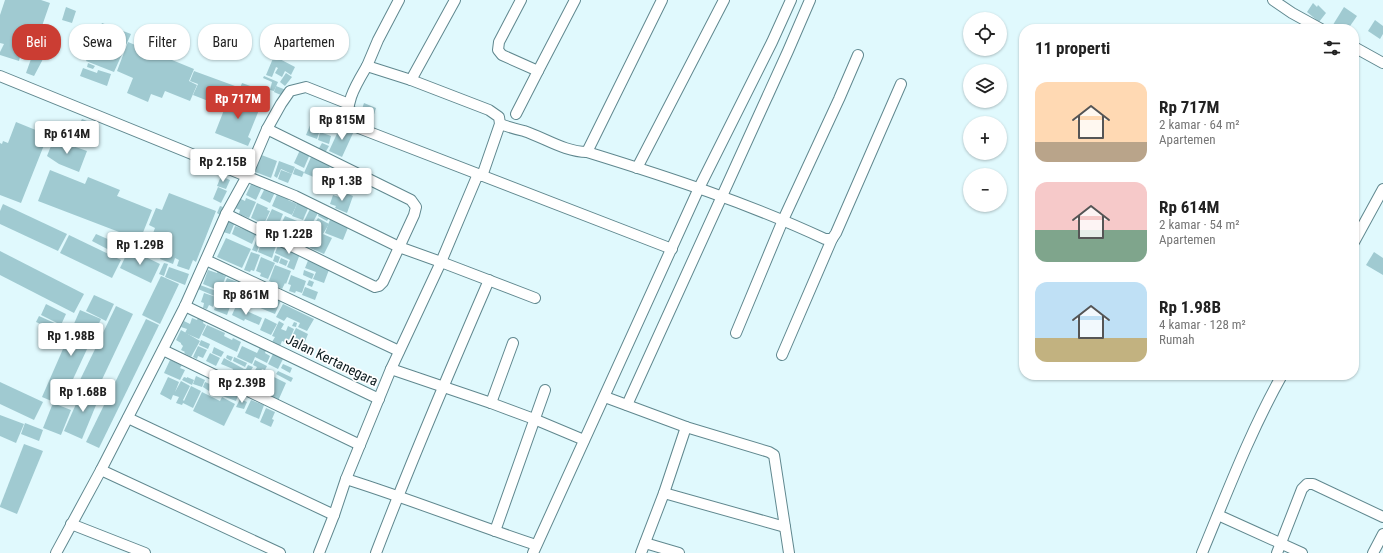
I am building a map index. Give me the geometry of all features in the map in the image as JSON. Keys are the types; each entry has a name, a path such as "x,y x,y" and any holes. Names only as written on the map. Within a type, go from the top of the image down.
{"street":[{"path":"399,0 349,104 348,118 351,125 672,249"},
{"path":"411,80 455,0"},
{"path":"521,0 499,42 498,50 502,55 538,71"},
{"path":"516,114 576,0"},
{"path":"587,152 662,0"},
{"path":"637,168 724,0"},
{"path":"346,479 398,495 495,531 534,549 605,397 699,188 772,42 791,0"},
{"path":"627,405 810,0"},
{"path":"1273,0 1312,24"},
{"path":"1359,51 1383,63"},
{"path":"736,333 783,220 858,55"},
{"path":"319,553 346,479 391,369 480,175 500,124 499,117 488,110 411,80 367,66"},
{"path":"0,76 295,196 399,247 535,298"},
{"path":"782,355 901,84"},
{"path":"56,553 186,306 226,214 247,176 267,129 281,104 290,91 306,87 349,104"},
{"path":"500,124 524,131 569,149 579,152 587,152 699,188 783,220 825,239 832,239"},
{"path":"226,214 375,287 379,286 382,282 399,247 414,215 416,207 411,200 267,129"},
{"path":"1359,233 1383,189"},
{"path":"206,260 399,351"},
{"path":"376,553 442,387 489,280"},
{"name":"Jalan Kertanegara","path":"186,306 379,399"},
{"path":"491,403 513,343"},
{"path":"163,350 360,445"},
{"path":"391,369 491,403 584,440"},
{"path":"1202,553 1242,456 1261,414 1279,380"},
{"path":"495,531 545,390"},
{"path":"605,397 686,427 773,454 775,457 789,553"},
{"path":"128,418 334,515"},
{"path":"679,553 643,548 664,493 686,427"},
{"path":"101,470 280,553"},
{"path":"1278,548 1302,490 1306,484 1313,484 1383,517"},
{"path":"664,493 785,527"},
{"path":"1218,515 1278,548 1302,553"},
{"path":"71,524 145,553"},
{"path":"1373,553 1383,534"}],"building":[{"path":"5,0 41,0 50,3 43,24 12,24 12,59 0,55 4,44 0,43 0,15"},
{"path":"1313,3 1317,7 1318,5 1326,13 1319,22 1307,12"},
{"path":"66,7 76,11 72,23 62,20"},
{"path":"1344,7 1357,16 1351,24 1333,24"},
{"path":"1375,20 1383,26 1383,34 1380,39 1368,31"},
{"path":"126,32 131,34 126,45"},
{"path":"128,42 134,44 134,60 172,60 194,69 189,81 197,85 190,101 165,91 162,98 151,94 148,102 127,93 133,78 117,71 121,60 126,60 126,47"},
{"path":"31,60 42,60 34,76 26,73"},
{"path":"86,60 119,60 114,72"},
{"path":"272,60 282,60 295,67 291,75 285,71 282,77 275,73 278,68 276,67 272,77 266,75"},
{"path":"88,63 95,66 93,69 87,67"},
{"path":"83,68 97,73 98,70 111,74 107,86 80,76"},
{"path":"194,71 235,86 226,108 193,95 198,84 190,81"},
{"path":"286,73 292,77 285,86 280,82"},
{"path":"264,76 278,82 274,91 270,90 272,82 263,78"},
{"path":"242,83 259,89 255,100 238,93"},
{"path":"276,86 286,90 283,96 274,92"},
{"path":"260,91 270,94 267,101 258,98"},
{"path":"233,94 261,105 248,137 251,139 248,146 215,133 224,110 226,111"},
{"path":"364,103 376,108 372,121 351,113 354,106 362,109"},
{"path":"320,107 341,114 337,124 323,121 317,139 306,135 313,118 316,119"},
{"path":"82,119 87,121 85,125 80,123"},
{"path":"16,122 48,135 21,203 0,195 0,143 2,144 3,141 8,143"},
{"path":"341,125 354,131 342,157 329,151"},
{"path":"320,132 331,136 329,144 318,140"},
{"path":"55,136 67,144 87,151 79,172 59,164 47,156"},
{"path":"322,143 329,146 325,153 318,150"},
{"path":"300,150 310,154 304,168 294,163"},
{"path":"259,154 277,161 271,178 253,171"},
{"path":"240,155 245,158 243,163 237,160"},
{"path":"311,157 330,166 323,181 304,173"},
{"path":"279,161 295,167 292,174 281,169 277,178 274,176"},
{"path":"295,168 304,172 302,177 293,174"},
{"path":"50,170 85,184 88,177 120,190 117,196 152,210 140,240 38,201"},
{"path":"281,170 292,174 288,183 278,179"},
{"path":"221,176 230,180 226,189 217,186"},
{"path":"252,182 262,187 256,200 246,195"},
{"path":"218,187 227,191 221,203 213,199"},
{"path":"266,188 275,192 270,203 260,198"},
{"path":"341,191 353,196 347,213 330,204 333,195 339,197"},
{"path":"278,192 290,197 288,200 297,204 292,215 272,206"},
{"path":"169,193 216,211 196,262 193,260 189,270 177,266 179,260 175,258 173,264 160,259 162,255 147,249 155,228 149,225 156,208 162,210"},
{"path":"239,198 245,201 246,198 256,202 249,218 239,214 240,210 235,208"},
{"path":"298,201 309,206 303,220 292,216"},
{"path":"257,203 268,208 267,210 270,211 264,224 251,218"},
{"path":"3,204 67,234 58,251 0,224 0,211"},
{"path":"220,206 223,207 220,215 217,213"},
{"path":"272,209 283,214 276,231 264,226"},
{"path":"310,209 318,213 308,231 301,227"},
{"path":"320,211 330,216 327,221 318,216"},
{"path":"285,216 302,223 296,236 293,235 291,238 277,232"},
{"path":"331,217 349,225 343,240 325,233"},
{"path":"318,218 329,224 323,234 332,238 324,254 310,248 318,231 317,230 308,246 296,239 301,228 309,232"},
{"path":"229,219 235,222 230,234 223,232"},
{"path":"235,226 256,234 252,244 232,234"},
{"path":"96,234 117,243 113,252 92,241"},
{"path":"69,235 121,260 112,278 60,253"},
{"path":"258,236 262,238 257,252 252,250"},
{"path":"226,238 251,249 242,268 217,257"},
{"path":"263,238 277,243 272,258 258,252"},
{"path":"279,243 301,251 294,270 287,267 290,260 275,253"},
{"path":"129,249 160,264 151,283 120,268"},
{"path":"0,251 84,294 74,313 0,275"},
{"path":"251,252 260,255 254,271 251,270 250,272 244,270"},
{"path":"1374,252 1383,258 1383,275 1366,265"},
{"path":"275,255 280,257 278,263 273,261"},
{"path":"261,257 275,263 268,279 260,276 261,273 256,271"},
{"path":"281,258 288,261 286,266 279,263"},
{"path":"309,258 330,267 324,283 313,279 316,272 305,268"},
{"path":"164,263 168,264 164,276 159,274"},
{"path":"275,265 291,271 286,284 285,283 282,289 269,281"},
{"path":"169,267 189,274 185,285 165,277"},
{"path":"219,269 224,272 223,275 226,276 220,291 203,284 208,270 217,273"},
{"path":"304,270 314,274 312,279 303,275"},
{"path":"291,275 306,281 302,293 289,291 291,285 288,284"},
{"path":"161,276 179,284 160,324 142,315"},
{"path":"227,278 240,283 236,293 223,288"},
{"path":"309,280 314,282 312,287 307,285"},
{"path":"200,285 219,292 217,297 198,289"},
{"path":"241,285 255,290 250,301 237,295"},
{"path":"305,287 318,292 315,300 302,295"},
{"path":"257,289 282,298 275,314 250,304"},
{"path":"204,293 216,297 213,307 209,305 207,309 203,308 204,303 201,302"},
{"path":"220,294 229,297 227,301 219,298"},
{"path":"94,295 114,304 106,321 86,311"},
{"path":"218,299 231,304 227,315 214,310"},
{"path":"46,304 66,314 61,325 41,315"},
{"path":"283,304 314,319 307,331 298,327 300,323 287,317 284,321 276,317"},
{"path":"116,306 133,314 98,388 80,380"},
{"path":"236,306 262,318 259,325 245,319 244,321 232,315"},
{"path":"80,310 101,319 61,405 42,397"},
{"path":"39,316 59,325 56,331 36,322"},
{"path":"199,316 204,319 203,323 206,325 199,339 185,333 187,329 181,327 184,321 190,324 192,318 197,320"},
{"path":"265,318 277,324 271,335 260,330"},
{"path":"146,319 159,325 99,448 86,442"},
{"path":"279,321 284,324 281,329 286,331 288,326 294,329 292,334 296,328 308,334 302,349 295,346 296,343 289,340 287,343 282,341 280,346 272,342 275,337 272,336"},
{"path":"294,322 297,323 296,327 292,326"},
{"path":"207,325 225,333 224,336 232,340 233,338 241,342 237,352 202,335"},
{"path":"181,330 200,341 191,357 181,350 183,346 176,340"},
{"path":"201,340 210,344 208,349 199,345"},
{"path":"198,346 207,350 203,358 198,356 197,359 193,357"},
{"path":"242,346 257,353 260,347 266,350 265,353 270,356 267,363 255,357 252,364 237,357"},
{"path":"214,347 224,352 221,357 212,353"},
{"path":"274,352 284,357 278,369 268,364"},
{"path":"210,353 220,358 216,366 206,361"},
{"path":"227,355 233,357 231,361 226,358"},
{"path":"234,357 247,363 245,367 233,361"},
{"path":"224,358 244,369 246,369 248,365 253,367 250,372 255,374 252,381 232,371 233,369 221,364"},
{"path":"170,360 182,365 180,368 185,370 180,380 164,373"},
{"path":"255,360 267,366 265,370 262,369 259,375 254,372 257,367 253,365"},
{"path":"283,364 292,368 290,373 281,368"},
{"path":"262,371 286,383 278,401 267,396 272,384 270,383 265,393 253,387 255,382 260,384 262,379 259,378"},
{"path":"278,371 293,378 291,382 276,374"},
{"path":"196,376 205,380 202,387 193,384"},
{"path":"168,377 179,382 175,392 181,381 190,386 183,400 184,401 191,386 201,391 193,408 183,403 182,405 176,403 179,397 173,395 171,400 160,394"},
{"path":"184,377 194,380 192,385 182,380"},
{"path":"0,382 43,402 34,420 0,404"},
{"path":"205,382 212,385 209,391 203,387"},
{"path":"214,384 218,386 213,396 209,394"},
{"path":"84,386 101,393 82,439 64,431"},
{"path":"227,387 233,389 231,393 238,395 236,401 217,394 220,388 226,391"},
{"path":"69,388 79,392 75,403 65,399"},
{"path":"202,392 220,401 222,397 235,404 224,426 193,411"},
{"path":"240,399 247,402 244,409 236,407"},
{"path":"251,400 264,405 259,419 245,413"},
{"path":"53,403 71,410 61,435 43,428"},
{"path":"266,408 275,412 271,427 260,422"},
{"path":"0,415 24,424 16,443 0,436"},
{"path":"25,423 43,430 39,441 21,434"},
{"path":"24,444 43,451 17,514 0,506"}]}
